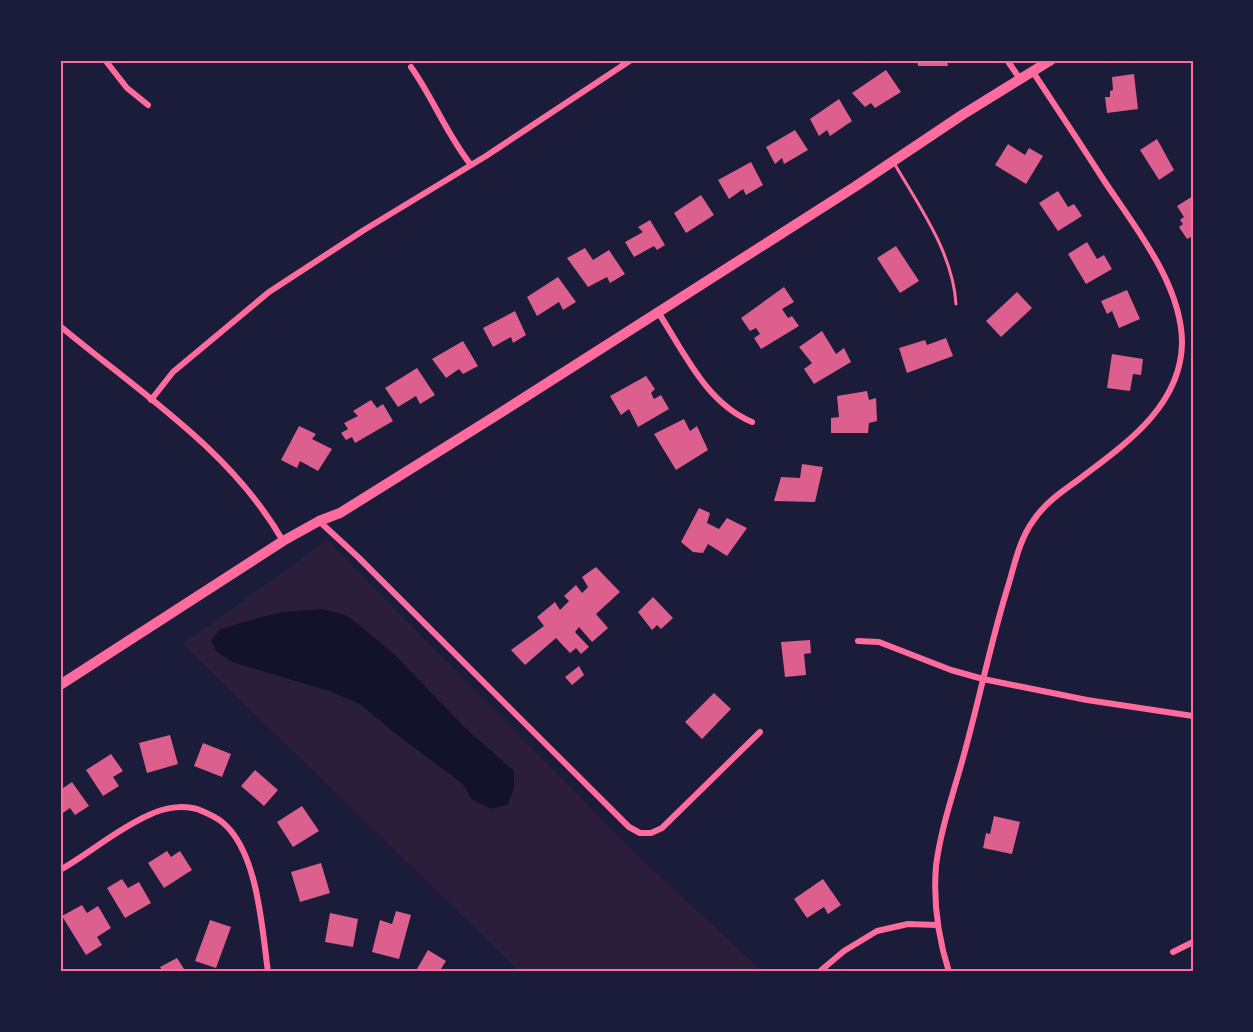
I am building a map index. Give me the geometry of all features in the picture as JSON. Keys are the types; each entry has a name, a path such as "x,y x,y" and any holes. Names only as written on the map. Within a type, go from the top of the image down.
{"main road":[{"path":"60,685 283,541 319,521 340,513 1051,60"}],"street":[{"path":"105,60 127,88 148,105"},
{"path":"151,400 173,372 269,292 364,230 471,165 631,60"},
{"path":"1007,60 1020,79"},
{"path":"411,67 428,93 457,148 471,165"},
{"path":"950,972 937,925 935,888 939,846 996,624 1024,536 1046,505 1125,443 1154,415 1174,385 1180,364 1182,343 1180,322 1174,301 1157,263 1033,72"},
{"path":"658,312 714,396 739,417 752,422"},
{"path":"60,326 190,431 226,464 271,520 283,541"},
{"path":"319,521 629,827 640,833 651,833 672,820 760,732"},
{"path":"858,641 879,642 951,670 983,679 1088,700 1193,716"},
{"path":"60,870 134,823 165,809 196,809 211,815 223,822 233,834 248,864 257,898 268,972"},
{"path":"819,972 844,951 877,931 908,924 937,925"},
{"path":"1173,952 1193,942"}],"lane":[{"path":"893,161 944,255 955,285 956,304"}],"shaded area":[{"path":"327,540 641,859 763,972 520,972 183,644"},
{"path":"323,609 348,616 394,654 463,726 514,771 514,788 508,804 492,809 472,800 463,784 360,704 329,691 232,662 217,652 211,641 219,630 244,622 281,612"}],"building":[{"path":"917,60 947,60 948,66 918,66"},
{"path":"886,70 901,92 875,108 871,103 865,107 852,93"},
{"path":"1134,74 1138,109 1107,113 1105,97 1110,97 1110,91 1113,90 1112,77"},
{"path":"839,99 852,121 830,136 827,130 819,136 810,119"},
{"path":"795,130 808,150 784,164 782,158 775,164 766,147"},
{"path":"1157,139 1174,170 1159,180 1140,150"},
{"path":"1008,144 1025,155 1029,148 1043,156 1026,184 995,165"},
{"path":"751,162 763,185 746,195 743,189 729,199 718,180"},
{"path":"1058,191 1068,207 1074,204 1082,216 1058,231 1039,203"},
{"path":"701,195 714,215 686,233 674,213"},
{"path":"1193,196 1193,236 1187,239 1179,227 1183,224 1180,220 1184,217 1177,206"},
{"path":"650,220 665,245 657,250 654,246 634,257 625,242 643,232 638,227"},
{"path":"1087,242 1097,259 1104,255 1112,269 1086,284 1068,254"},
{"path":"896,246 919,281 900,293 877,258"},
{"path":"585,248 593,260 609,250 625,274 610,283 607,277 588,287 567,258"},
{"path":"558,277 576,302 563,310 559,302 537,316 527,297"},
{"path":"784,287 794,302 782,309 788,318 792,316 799,326 761,349 754,338 760,334 756,328 750,331 741,318"},
{"path":"1127,290 1140,319 1119,328 1112,311 1107,314 1101,301"},
{"path":"1017,292 1032,308 1001,337 986,321"},
{"path":"515,311 526,335 513,343 511,337 493,347 483,328"},
{"path":"822,331 836,354 844,348 851,362 814,384 804,369 812,363 799,347"},
{"path":"946,338 953,356 907,373 899,348 925,340 927,345"},
{"path":"463,341 478,366 463,374 459,369 446,378 432,359"},
{"path":"1112,354 1143,359 1141,375 1133,374 1130,391 1107,388"},
{"path":"417,368 435,395 420,404 416,396 398,407 385,388"},
{"path":"646,376 655,389 651,393 654,399 661,395 669,409 638,427 629,409 621,415 610,396"},
{"path":"867,391 869,400 876,398 877,421 869,423 868,433 831,433 831,418 839,417 837,396"},
{"path":"371,400 377,408 383,404 393,421 355,443 352,437 346,440 341,433 348,429 344,423 358,416 353,411"},
{"path":"684,419 690,431 697,426 708,450 676,470 654,434"},
{"path":"299,426 316,434 312,439 332,449 318,471 300,461 297,468 281,460"},
{"path":"802,464 823,467 815,502 774,501 781,477 800,478"},
{"path":"699,508 710,513 707,523 719,529 727,518 747,528 727,556 708,544 703,553 693,552 681,542"},
{"path":"596,567 620,592 596,614 608,628 592,642 579,627 575,632 589,647 581,654 576,648 570,653 556,638 525,665 511,650 544,626 537,617 555,602 560,610 569,601 564,596 576,585 582,593 588,587 582,577"},
{"path":"653,597 673,618 661,629 657,625 652,630 638,612"},
{"path":"810,640 811,653 804,654 806,675 785,677 781,642"},
{"path":"579,666 584,675 572,685 565,677"},
{"path":"714,693 731,709 702,739 685,722"},
{"path":"170,735 178,764 147,773 139,743"},
{"path":"203,743 231,754 222,777 194,766"},
{"path":"111,754 123,771 113,777 119,786 103,796 86,770"},
{"path":"255,770 278,790 264,806 241,786"},
{"path":"72,782 89,806 75,815 70,808 60,815 60,790"},
{"path":"302,806 319,831 293,847 277,822"},
{"path":"994,816 1020,822 1012,854 983,848 986,833 990,834"},
{"path":"167,851 171,857 180,851 192,870 164,888 148,863"},
{"path":"321,863 330,893 300,902 291,872"},
{"path":"122,879 128,888 139,882 151,903 125,918 107,888"},
{"path":"823,879 841,905 828,914 824,907 807,918 794,899"},
{"path":"82,905 87,913 98,906 111,928 97,937 102,945 86,955 62,916"},
{"path":"396,911 411,915 399,959 372,952 380,920 392,924"},
{"path":"330,913 358,919 353,947 325,942"},
{"path":"210,920 231,927 216,968 195,961"},
{"path":"428,950 446,961 439,972 421,972 417,969"},
{"path":"177,958 186,972 163,972 160,967"}]}
